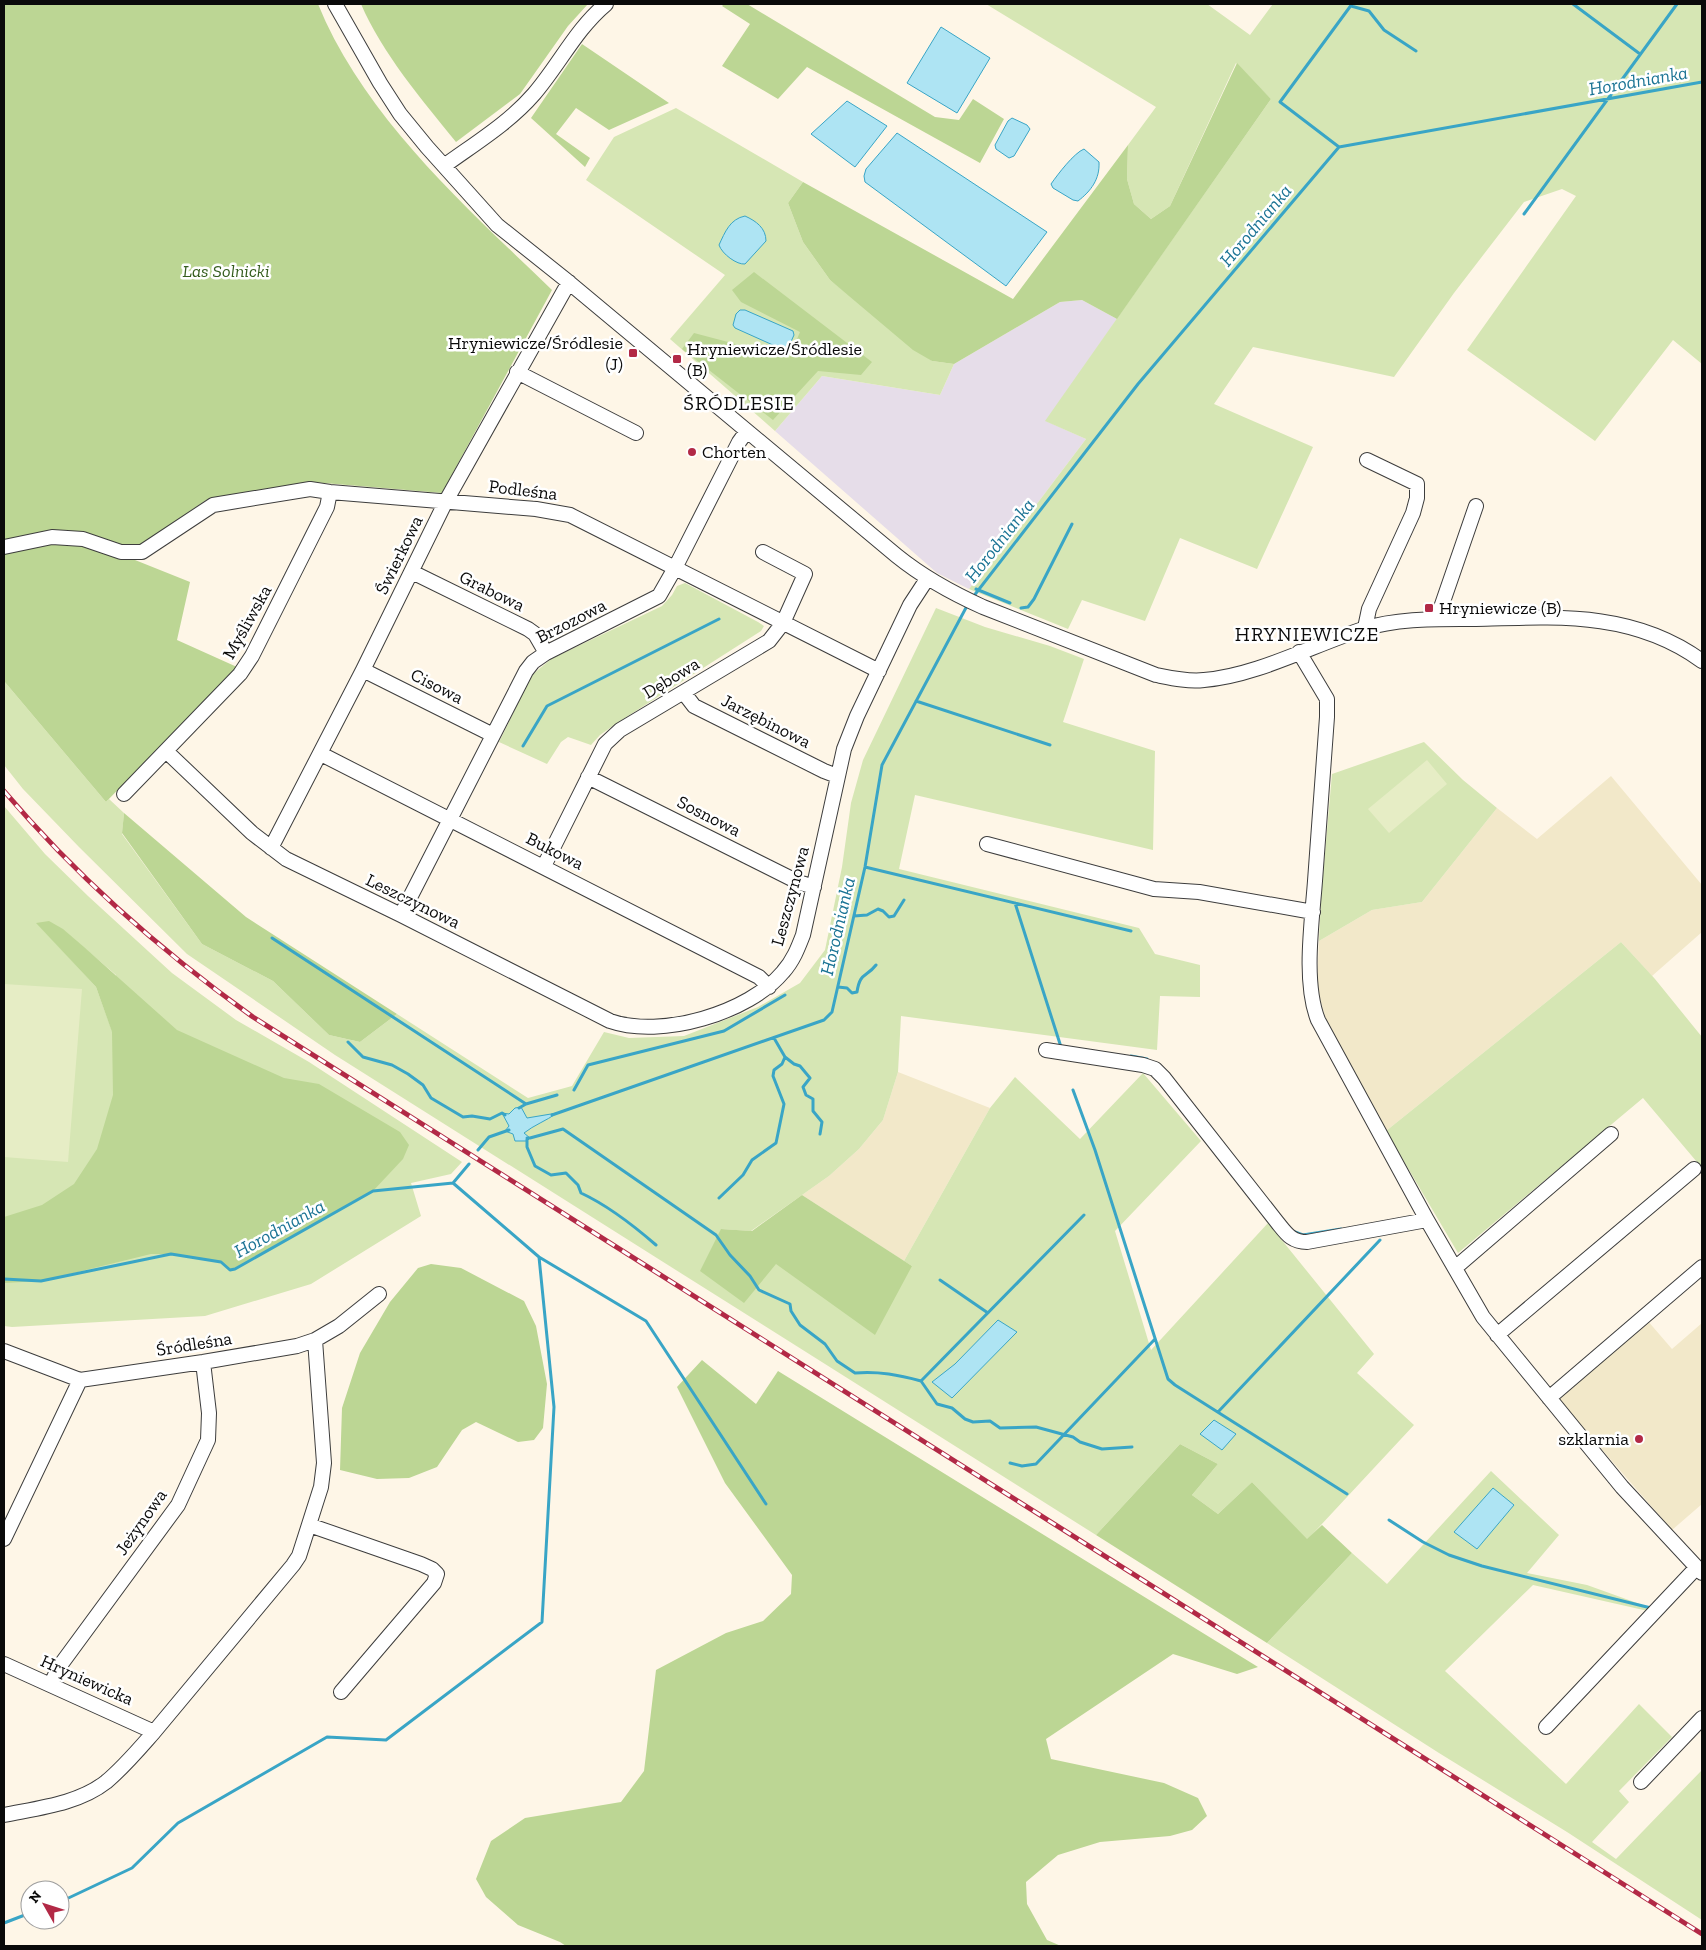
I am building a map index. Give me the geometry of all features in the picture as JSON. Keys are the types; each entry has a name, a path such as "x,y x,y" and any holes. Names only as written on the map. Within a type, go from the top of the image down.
{"street":[{"path":"335,4 400,114 444,166 505,232 569,282 896,556 927,579 960,596 983,607 1156,675 1177,679 1202,681 1232,677 1365,628 1398,622 1437,619 1574,618 1604,622 1652,634 1702,661"},
{"path":"444,166 512,116 548,77 585,24 606,4"},
{"name":"Świerkowa","path":"271,848 321,754 446,501 569,282"},
{"path":"517,372 636,433"},
{"name":"Brzozowa","path":"401,915 526,671 546,653 651,602 659,596 739,442 747,431"},
{"path":"1365,628 1369,609 1414,513 1418,484 1366,460"},
{"name":"Podleśna","path":"4,547 52,537 82,539 121,552 142,552 213,505 310,489 536,509 570,515 878,671"},
{"name":"Myśliwska","path":"124,794 240,674 252,656 327,508 330,492"},
{"path":"1437,619 1476,506"},
{"name":"Dębowa","path":"544,866 604,744 620,730 769,641 783,623 805,574 763,552"},
{"name":"Grabowa","path":"412,572 528,629 535,634 546,653"},
{"name":"Leszczynowa","path":"271,848 286,860 401,915 619,1025 638,1028 667,1027 733,1008 769,987 784,972 795,955 803,935 844,749 878,671 910,605 927,579"},
{"path":"1299,652 1326,699 1327,717 1313,912 1310,989 1312,1006 1322,1029 1483,1317 1622,1487 1701,1571 1546,1728"},
{"name":"Cisowa","path":"363,670 493,735"},
{"name":"Jarzębinowa","path":"684,693 694,706 837,776"},
{"path":"166,751 252,833 271,848"},
{"name":"Bukowa","path":"321,754 759,977 769,987"},
{"name":"Sosnowa","path":"588,777 798,882 814,887"},
{"path":"987,844 1154,889 1199,892 1313,912"},
{"path":"1046,1050 1143,1065 1154,1069 1164,1078 1276,1222 1290,1238 1298,1242 1307,1242 1428,1220"},
{"path":"1455,1268 1611,1134"},
{"path":"1497,1334 1694,1169"},
{"path":"1549,1398 1702,1267"},
{"name":"Śródleśna","path":"4,1351 80,1380 204,1362 297,1346 315,1340 338,1326 379,1294"},
{"path":"4,1815 56,1805 80,1796 105,1783 154,1732 299,1556 321,1487 324,1463 315,1340"},
{"name":"Jeżynowa","path":"51,1684 59,1667 178,1505 208,1440 209,1414 204,1362"},
{"path":"4,1539 80,1380"},
{"path":"309,1525 421,1564 432,1569 437,1574 434,1583 341,1692"},
{"name":"Hryniewicka","path":"4,1664 154,1732"},
{"path":"1641,1782 1702,1718"}],"shaded area":[{"path":"1082,300 1117,319 1046,421 1086,439 969,589 937,573 775,431 822,376 940,395 954,364 1060,302"},
{"path":"1611,776 1702,885 1702,932 1652,976 1621,942 1386,1131 1326,1020 1317,988 1319,941 1372,910 1422,902 1497,808 1537,839"},
{"path":"898,1072 990,1108 904,1261 802,1195 829,1176 859,1149 883,1120"},
{"path":"1647,1320 1672,1349 1702,1323 1702,1504 1672,1530 1557,1398"}],"green space":[{"name":"Las Solnicki","path":"4,4 318,4 338,45 362,85 390,122 452,193 552,290 442,493 312,482 206,500 125,556 190,582 177,640 237,667 106,802 4,681"},
{"path":"361,4 588,4 568,26 520,94 456,142 391,58"},
{"path":"724,4 747,4 935,117 959,120 973,99 1004,119 980,163 807,67 778,99 722,66 750,24 722,6"},
{"path":"986,4 1207,4 1250,35 1273,4 1702,4 1702,364 1673,340 1595,441 1467,350 1576,196 1562,189 1524,202 1454,293 1394,377 1253,347 1214,404 1313,447 1257,569 1180,538 1145,621 1082,600 1068,629 969,589 1086,439 1045,421 1271,99 1236,63 1170,206 1151,219 1134,204 1127,179 1128,145 1156,107"},
{"path":"582,44 669,103 609,130 576,108 556,134 590,158 585,167 531,118"},
{"path":"1237,63 1271,99 1117,319 1082,300 1060,302 954,364 932,361 913,350 830,280 803,242 788,203 803,182 1013,299 1128,145 1127,179 1134,204 1151,219 1170,206"},
{"path":"676,108 803,182 788,203 803,242 830,280 932,361 954,364 940,395 822,376 775,431 670,339 725,275 586,180 614,137"},
{"path":"754,272 872,362 861,375 818,371 773,420 682,349 694,333 789,358 800,332 741,302 732,290"},
{"path":"685,583 764,626 761,631 617,723 600,735 591,745 568,737 561,742 547,764 499,742 532,675 551,659 662,606 677,586"},
{"path":"936,608 985,627 1050,646 1084,659 1063,722 1155,751 1153,850 915,795 899,869 1139,928 1155,954 1200,965 1200,997 1160,996 1157,1050 901,1016 898,1072 883,1120 859,1149 829,1176 751,1231 721,1229 776,1264 912,1266 904,1261 990,1108 1015,1077 1080,1139 1143,1073 1201,1141 1115,1231 1151,1350 1268,1223 1374,1354 1357,1373 1414,1425 1307,1540 1252,1482 1218,1514 1192,1495 1218,1464 1180,1444 1096,1535 335,1055 187,954 79,847 23,789 4,765 4,681 106,802 109,799 124,813 122,834 202,944 273,981 329,1035 360,1042 397,1014 528,1098 572,1086 604,1032 629,1038 684,1036 758,1007 800,983 825,950 842,867 851,803 863,760"},
{"path":"1424,742 1463,780 1497,808 1422,902 1372,910 1319,941 1332,774"},
{"path":"1427,760 1447,784 1389,833 1368,809"},
{"path":"4,806 45,854 172,973 236,1020 309,1062 462,1162 451,1174 411,1183 421,1216 311,1284 205,1316 4,1326","holes":["37,923 62,929 116,975 112,1031 96,987"]},
{"path":"124,813 246,917 397,1014 360,1042 329,1035 273,981 202,944 122,833"},
{"path":"49,921 63,929 177,1030 284,1078 319,1084 400,1132 409,1145 403,1159 373,1191 235,1269 230,1270 221,1262 171,1254 151,1254 41,1281 4,1283 4,1217 42,1205 74,1184 97,1149 113,1095 112,1032 96,987 36,923"},
{"path":"1621,942 1655,979 1702,1037 1702,1168 1643,1098 1458,1253 1386,1131"},
{"path":"4,984 82,989 68,1162 4,1157"},
{"path":"802,1195 912,1266 875,1335 776,1264 744,1303 700,1271 721,1229 752,1231"},
{"path":"431,1264 461,1268 524,1301 536,1326 547,1384 543,1428 534,1440 518,1442 476,1422 462,1430 437,1467 409,1478 377,1479 340,1470 342,1408 360,1353 390,1302 418,1268"},
{"path":"702,1360 756,1404 778,1371 1258,1667 1237,1674 1173,1654 1046,1739 1051,1759 1164,1783 1198,1798 1207,1816 1192,1830 1170,1836 1100,1842 1058,1855 1026,1882 1027,1904 1047,1940 1061,1946 566,1946 518,1925 486,1897 476,1879 491,1841 525,1818 621,1802 644,1771 656,1670 726,1633 763,1621 791,1594 792,1575 725,1483 677,1387"},
{"path":"1180,1444 1218,1464 1192,1495 1218,1514 1252,1482 1307,1539 1322,1525 1352,1553 1267,1643 1096,1535"},
{"path":"1491,1471 1559,1535 1527,1573 1587,1585 1651,1608 1648,1611 1533,1585 1445,1671 1566,1784 1639,1704 1672,1737 1619,1791 1629,1802 1592,1842 1616,1859 1702,1770 1702,1920 1567,1832 1267,1643 1352,1553 1387,1584"}],"water":[{"path":"941,27 990,58 957,113 907,83"},
{"path":"847,101 887,126 855,167 811,134"},
{"path":"1012,118 1027,125 1030,129 1014,156 1009,158 996,149 995,145 1008,121"},
{"path":"897,133 1047,232 1006,286 865,182 866,169"},
{"path":"1084,149 1099,162 1099,168 1094,184 1078,201 1053,188 1051,184 1071,159"},
{"path":"745,216 760,226 766,236 766,241 745,264 742,264 730,258 719,245 732,223"},
{"path":"740,310 745,310 793,331 794,335 789,346 784,350 735,328 733,325 736,314"},
{"path":"521,1107 527,1118 557,1113 524,1133 530,1138 527,1141 515,1141 513,1134 505,1131 509,1126 502,1113 509,1114 515,1108"},
{"path":"998,1320 1017,1332 952,1398 932,1382 955,1364"},
{"path":"1214,1420 1236,1434 1222,1450 1200,1434"},
{"path":"1493,1488 1514,1505 1477,1549 1454,1532"}],"waterway":[{"path":"1339,147 1280,102 1352,4"},
{"path":"1573,4 1640,54"},
{"path":"1524,214 1677,4"},
{"path":"1351,6 1369,11 1384,30 1416,51"},
{"name":"Horodnianka","path":"973,597 1138,384 1339,147 1702,82"},
{"path":"1021,608 1028,607 1034,599 1072,524"},
{"path":"976,589 1010,603"},
{"name":"Horodnianka","path":"552,1115 824,1020 832,1012 865,867 882,765 968,604"},
{"path":"523,746 547,706 719,619"},
{"path":"916,701 1050,745"},
{"path":"865,867 1131,931"},
{"path":"854,916 867,915 878,909 889,917 894,916 904,900"},
{"path":"1015,903 1061,1047"},
{"path":"272,938 526,1104"},
{"path":"838,987 847,988 852,993 857,992 862,978 876,965"},
{"path":"574,1090 588,1065 724,1031 785,995"},
{"path":"719,1198 743,1175 752,1160 776,1143 784,1104 773,1076 774,1070 782,1064 785,1057 774,1038"},
{"path":"348,1042 363,1057 392,1065 408,1074 423,1085 431,1098 463,1117 472,1116 490,1119 502,1113 505,1115"},
{"path":"1131,1056 1147,1059"},
{"path":"785,1057 800,1066 810,1078 803,1087 806,1095 813,1099 813,1111 822,1122 820,1134"},
{"path":"1073,1090 1095,1150 1168,1379 1347,1494"},
{"path":"519,1108 526,1104 557,1095"},
{"path":"527,1138 563,1129 716,1235 730,1255 750,1276 759,1290 790,1304 791,1311 800,1325 825,1344 837,1361 855,1373 889,1374 921,1381 937,1404 952,1408 965,1419 973,1422 990,1421 1000,1428 1036,1427 1073,1437 1080,1442 1102,1449 1132,1447"},
{"name":"Horodnianka","path":"478,1150 489,1137 509,1130"},
{"path":"527,1139 527,1147 535,1166 551,1175 566,1173 578,1185 581,1193 620,1216 656,1245"},
{"name":"Horodnianka","path":"4,1279 41,1281 171,1254 221,1262 230,1270 235,1269 373,1191 453,1183 469,1164"},
{"path":"70,1897 132,1868 178,1823 327,1737 386,1740 542,1622 554,1407 539,1257 453,1183"},
{"path":"921,1381 1084,1215"},
{"path":"1295,1232 1303,1235 1341,1229"},
{"path":"1218,1412 1380,1240"},
{"path":"539,1257 646,1321 766,1504"},
{"path":"940,1280 988,1313"},
{"path":"1010,1463 1022,1466 1036,1464 1155,1339"},
{"path":"1389,1520 1423,1542 1449,1555 1482,1566 1651,1608"},
{"path":"4,1923 20,1917"}],"railway":[{"path":"4,791 61,853 121,912 186,966 253,1017 1702,1934"}],"place":[{"name":"Hryniewicze/Śródlesie (J)","path":"633,353"},
{"name":"Hryniewicze/Śródlesie (B)","path":"677,359"},
{"name":"Chorten","path":"692,452"},
{"name":"Hryniewicze (B)","path":"1429,608"},
{"name":"szklarnia","path":"1639,1439"}],"district":[{"name":"ŚRÓDLESIE","path":"739,403"},
{"name":"HRYNIEWICZE","path":"1307,634"}]}
